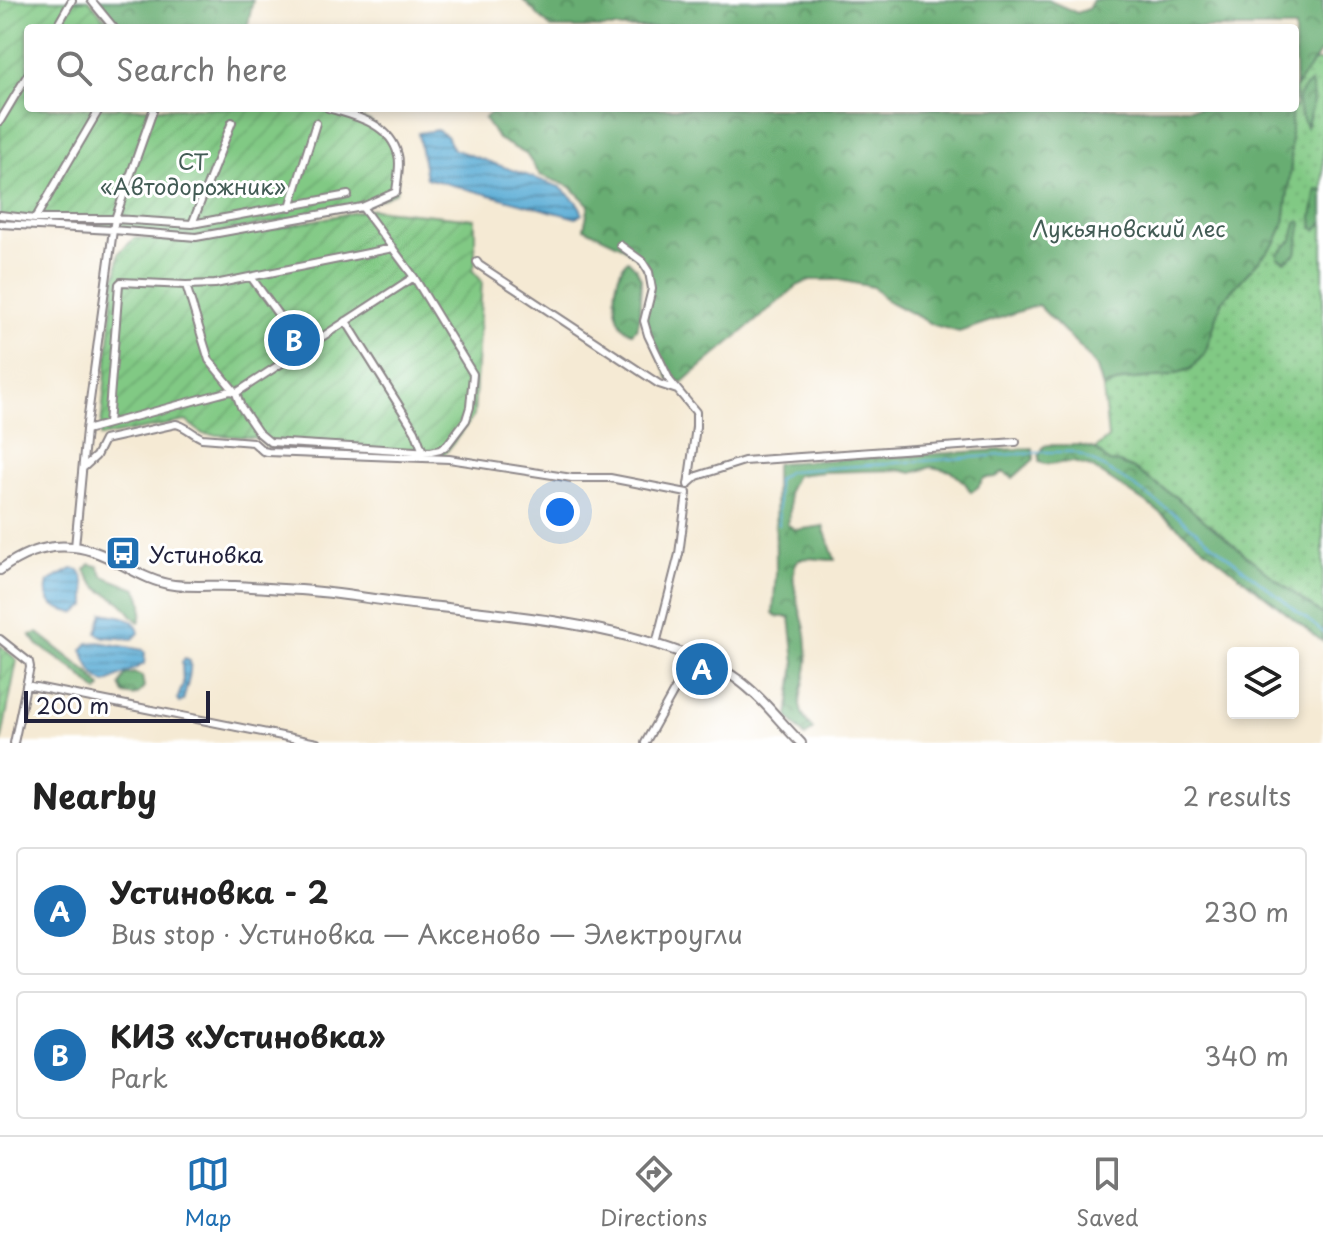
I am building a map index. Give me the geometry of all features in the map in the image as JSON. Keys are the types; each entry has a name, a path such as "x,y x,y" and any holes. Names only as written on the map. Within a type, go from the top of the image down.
{"main road":[{"path":"0,570 23,555 38,550 75,547 95,552 154,580 174,585 307,590 523,616 602,630 693,657 736,678 801,743"}],"street":[{"path":"58,24 72,0"},
{"path":"91,0 111,24"},
{"path":"0,121 24,81"},
{"path":"35,219 98,112"},
{"path":"75,547 86,430 113,230 153,112"},
{"path":"0,224 196,237 362,207 396,192 399,156 391,139 370,121 341,112"},
{"path":"192,224 232,122"},
{"path":"290,207 316,123"},
{"path":"0,215 192,224 348,195"},
{"path":"186,285 209,360 236,393 241,407 258,432 270,442 423,452 440,450 466,420 473,374 414,277 362,207"},
{"path":"620,245 642,261 649,272 652,289 644,321 648,335 670,381 696,412 679,554 656,644"},
{"path":"108,424 121,282 215,284 393,248"},
{"path":"477,262 659,384 677,390"},
{"path":"251,277 303,349"},
{"path":"236,393 414,277"},
{"path":"346,321 415,431 423,452"},
{"path":"86,430 230,391 236,393"},
{"path":"84,467 96,456 104,440 176,424 202,438 253,442 268,452 449,459 585,480 610,478 687,493"},
{"path":"688,484 697,476 744,461 1016,442"},
{"path":"0,639 29,662 30,667 14,743"},
{"path":"645,743 693,657"},
{"path":"26,685 317,743"}],"green space":[{"name":"СТ «Автодорожник»","path":"0,0 89,0 109,24 24,24 24,112 340,112 370,121 391,139 399,156 396,192 366,205 196,237 0,224"},
{"path":"94,0 253,0 248,24 112,24"},
{"path":"523,0 1048,0 1077,13 1088,9 1093,0 1323,0 1323,49 1299,82 1299,24 547,24"},
{"path":"1314,61 1323,61 1323,615 1177,498 1132,468 1109,462 1095,449 1108,438 1103,388 1124,380 1167,376 1205,353 1222,301 1276,242 1284,224 1291,165 1291,112 1299,112 1299,82"},
{"path":"1311,82 1312,105 1306,127 1299,108 1299,96"},
{"name":"Лукьяновский лес","path":"492,112 1291,112 1291,165 1284,224 1276,242 1222,301 1205,353 1191,369 1167,376 1124,380 1103,388 1097,368 1038,305 959,332 934,325 886,300 873,287 839,280 810,280 797,286 683,382 670,381 644,321 652,289 642,261 620,245 584,228 589,205 571,187 540,175 526,154 498,139 484,119"},
{"path":"1317,189 1323,194 1323,222 1316,230 1312,217"},
{"path":"371,209 475,219 475,264 472,270 482,281 474,416 444,455 266,446 258,438 203,434 186,421 100,437 115,275 119,253 135,238 200,243"},
{"path":"1296,222 1302,223 1296,254 1286,261 1278,258 1278,254 1292,240"},
{"path":"628,260 641,279 639,321 632,333 619,320 615,298 619,275"},
{"path":"1048,445 1078,445 1095,449 1109,462 1132,468 1177,498 1323,615 1323,642 1155,509 1091,467 1073,462 1039,462 1039,455"},
{"path":"1033,448 1034,459 1013,478 1003,472 996,477 984,478 971,492 951,471 931,467 912,473 899,470 796,475 788,491 790,510 787,524 796,530 823,526 835,560 805,558 798,561 793,575 807,650 800,706 813,729 805,737 788,717 795,663 790,617 773,614 776,574 775,465"},
{"path":"90,564 98,566 103,576 136,589 142,605 139,622 120,602 93,582 85,570"},
{"path":"38,633 90,674 101,687 98,692 74,670 38,645 30,635"},
{"path":"0,645 17,660 1,743 0,743"},
{"path":"134,673 142,676 144,687 136,695 124,694 120,685 125,675"}],"water":[{"path":"437,130 447,136 453,149 560,187 577,202 582,214 576,218 426,178 418,133"},
{"path":"72,569 79,570 86,592 86,606 76,613 58,608 47,596 48,582"},
{"path":"103,613 131,620 139,633 133,639 104,637 97,633"},
{"path":"88,643 143,650 144,664 106,683 101,681 91,670 82,650"},
{"path":"185,659 190,661 190,671 183,701 179,703 177,700 183,684 182,662"}],"waterway":[{"path":"779,525 777,480 789,471 1073,452 1126,481 1176,515 1323,632"}],"place":[{"name":"КИЗ «Устиновка»","path":"294,340"},
{"name":"Устиновка","path":"123,553"},
{"name":"Устиновка - 2","path":"702,669"}]}
